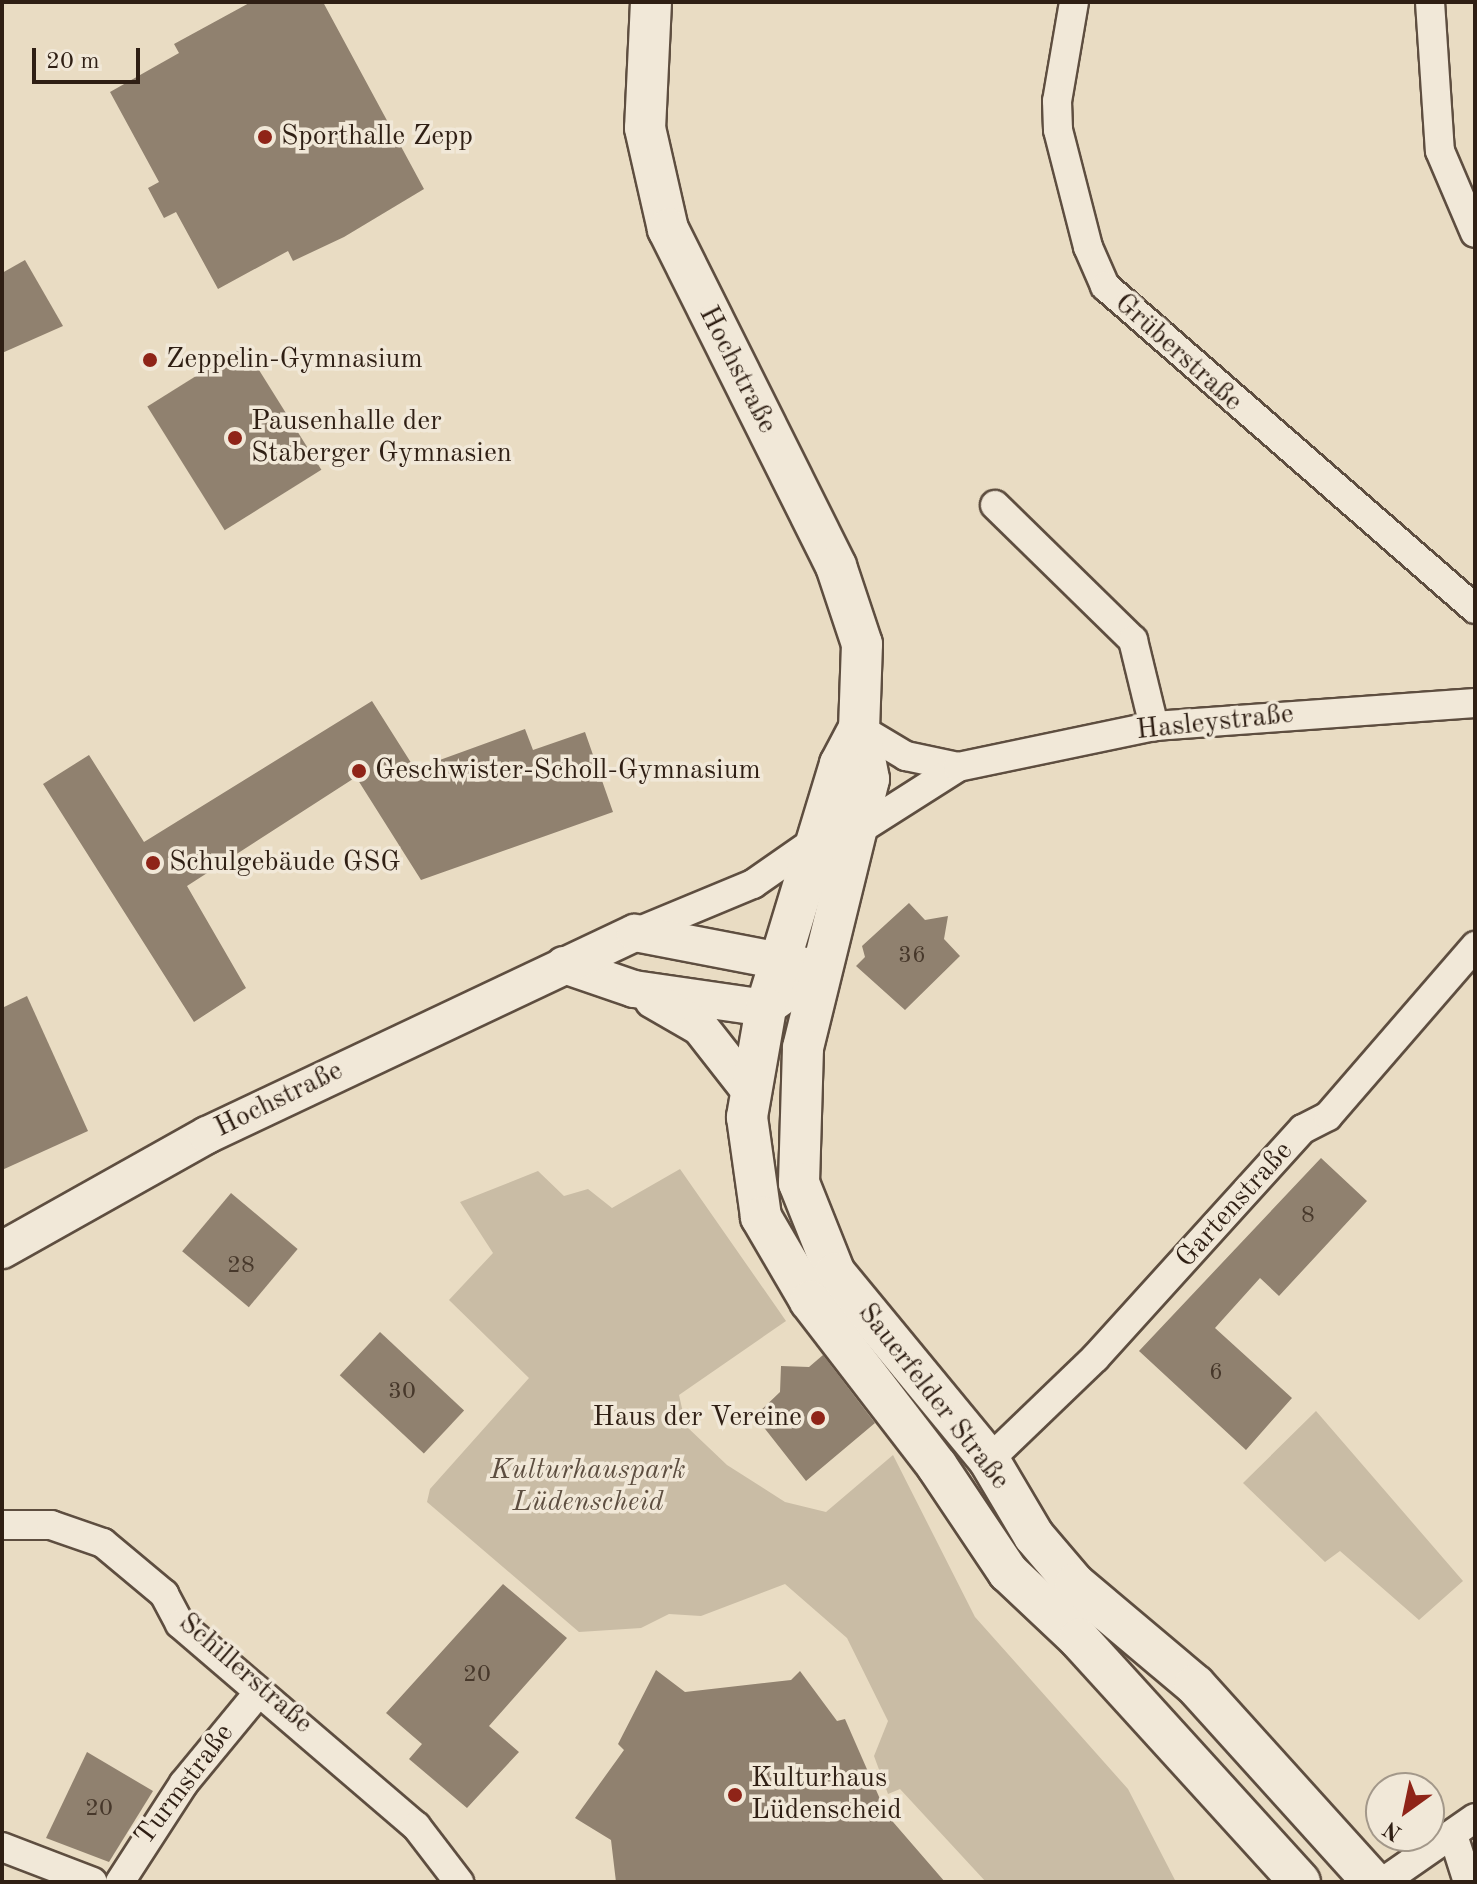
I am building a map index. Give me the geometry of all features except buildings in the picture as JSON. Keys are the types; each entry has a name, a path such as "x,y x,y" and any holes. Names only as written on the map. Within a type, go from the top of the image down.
{"main road":[{"name":"Hochstraße","path":"651,2 645,128 658,197 695,287 850,600 865,673 859,728 835,837"},
{"name":"Sauerfelder Straße","path":"835,837 780,964 766,1008 747,1117 761,1217 810,1301 937,1466 1008,1572 1090,1650 1300,1882"},
{"name":"Sauerfelder Straße","path":"835,837 822,969 803,1048 799,1183 835,1273 989,1460 1034,1536 1075,1584 1195,1685 1373,1882"}],"street":[{"name":"Grüberstraße","path":"1074,2 1057,101 1058,130 1088,247 1105,286 1475,609"},
{"path":"1430,2 1440,151 1475,233"},
{"path":"995,505 1133,640 1154,726"},
{"name":"Hasleystraße","path":"835,837 958,767 1154,726 1475,703"},
{"name":"Hasleystraße","path":"859,728 906,756 958,767"},
{"name":"Hochstraße","path":"2,1250 207,1135 564,965 753,884 835,837"},
{"path":"635,933 780,964 822,969"},
{"name":"Gartenstraße","path":"989,1460 1095,1358 1303,1129 1328,1116 1475,946"},
{"path":"564,965 634,989 766,1008 822,969"},
{"path":"634,989 700,1027 751,1092"},
{"name":"Schillerstraße","path":"2,1525 51,1525 103,1543 164,1594 180,1624 416,1826 459,1882"},
{"name":"Turmstraße","path":"120,1882 184,1783 259,1692"},
{"path":"1383,1882 1464,1827"},
{"path":"1464,1827 1468,1882"},
{"path":"2,1847 93,1882"}],"green space":[{"name":"Kulturhauspark Lüdenscheid","path":"680,1169 786,1321 679,1395 686,1426 727,1465 785,1502 826,1512 893,1455 975,1617 1128,1789 1176,1882 986,1882 900,1789 888,1794 874,1756 888,1721 847,1638 785,1584 701,1616 669,1614 641,1628 579,1632 427,1502 430,1489 529,1378 449,1300 493,1253 460,1202 538,1171 564,1196 588,1189 612,1208"},
{"path":"1316,1411 1463,1581 1419,1620 1340,1551 1325,1562 1243,1483"}],"place":[{"name":"Sporthalle Zepp","path":"265,137"},
{"name":"Zeppelin-Gymnasium","path":"150,360"},
{"name":"Pausenhalle der Staberger Gymnasien","path":"235,438"},
{"name":"Geschwister-Scholl-Gymnasium","path":"359,771"},
{"name":"Schulgebäude GSG","path":"153,863"},
{"name":"Haus der Vereine","path":"818,1418"},
{"name":"Kulturhaus Lüdenscheid","path":"735,1795"}]}
